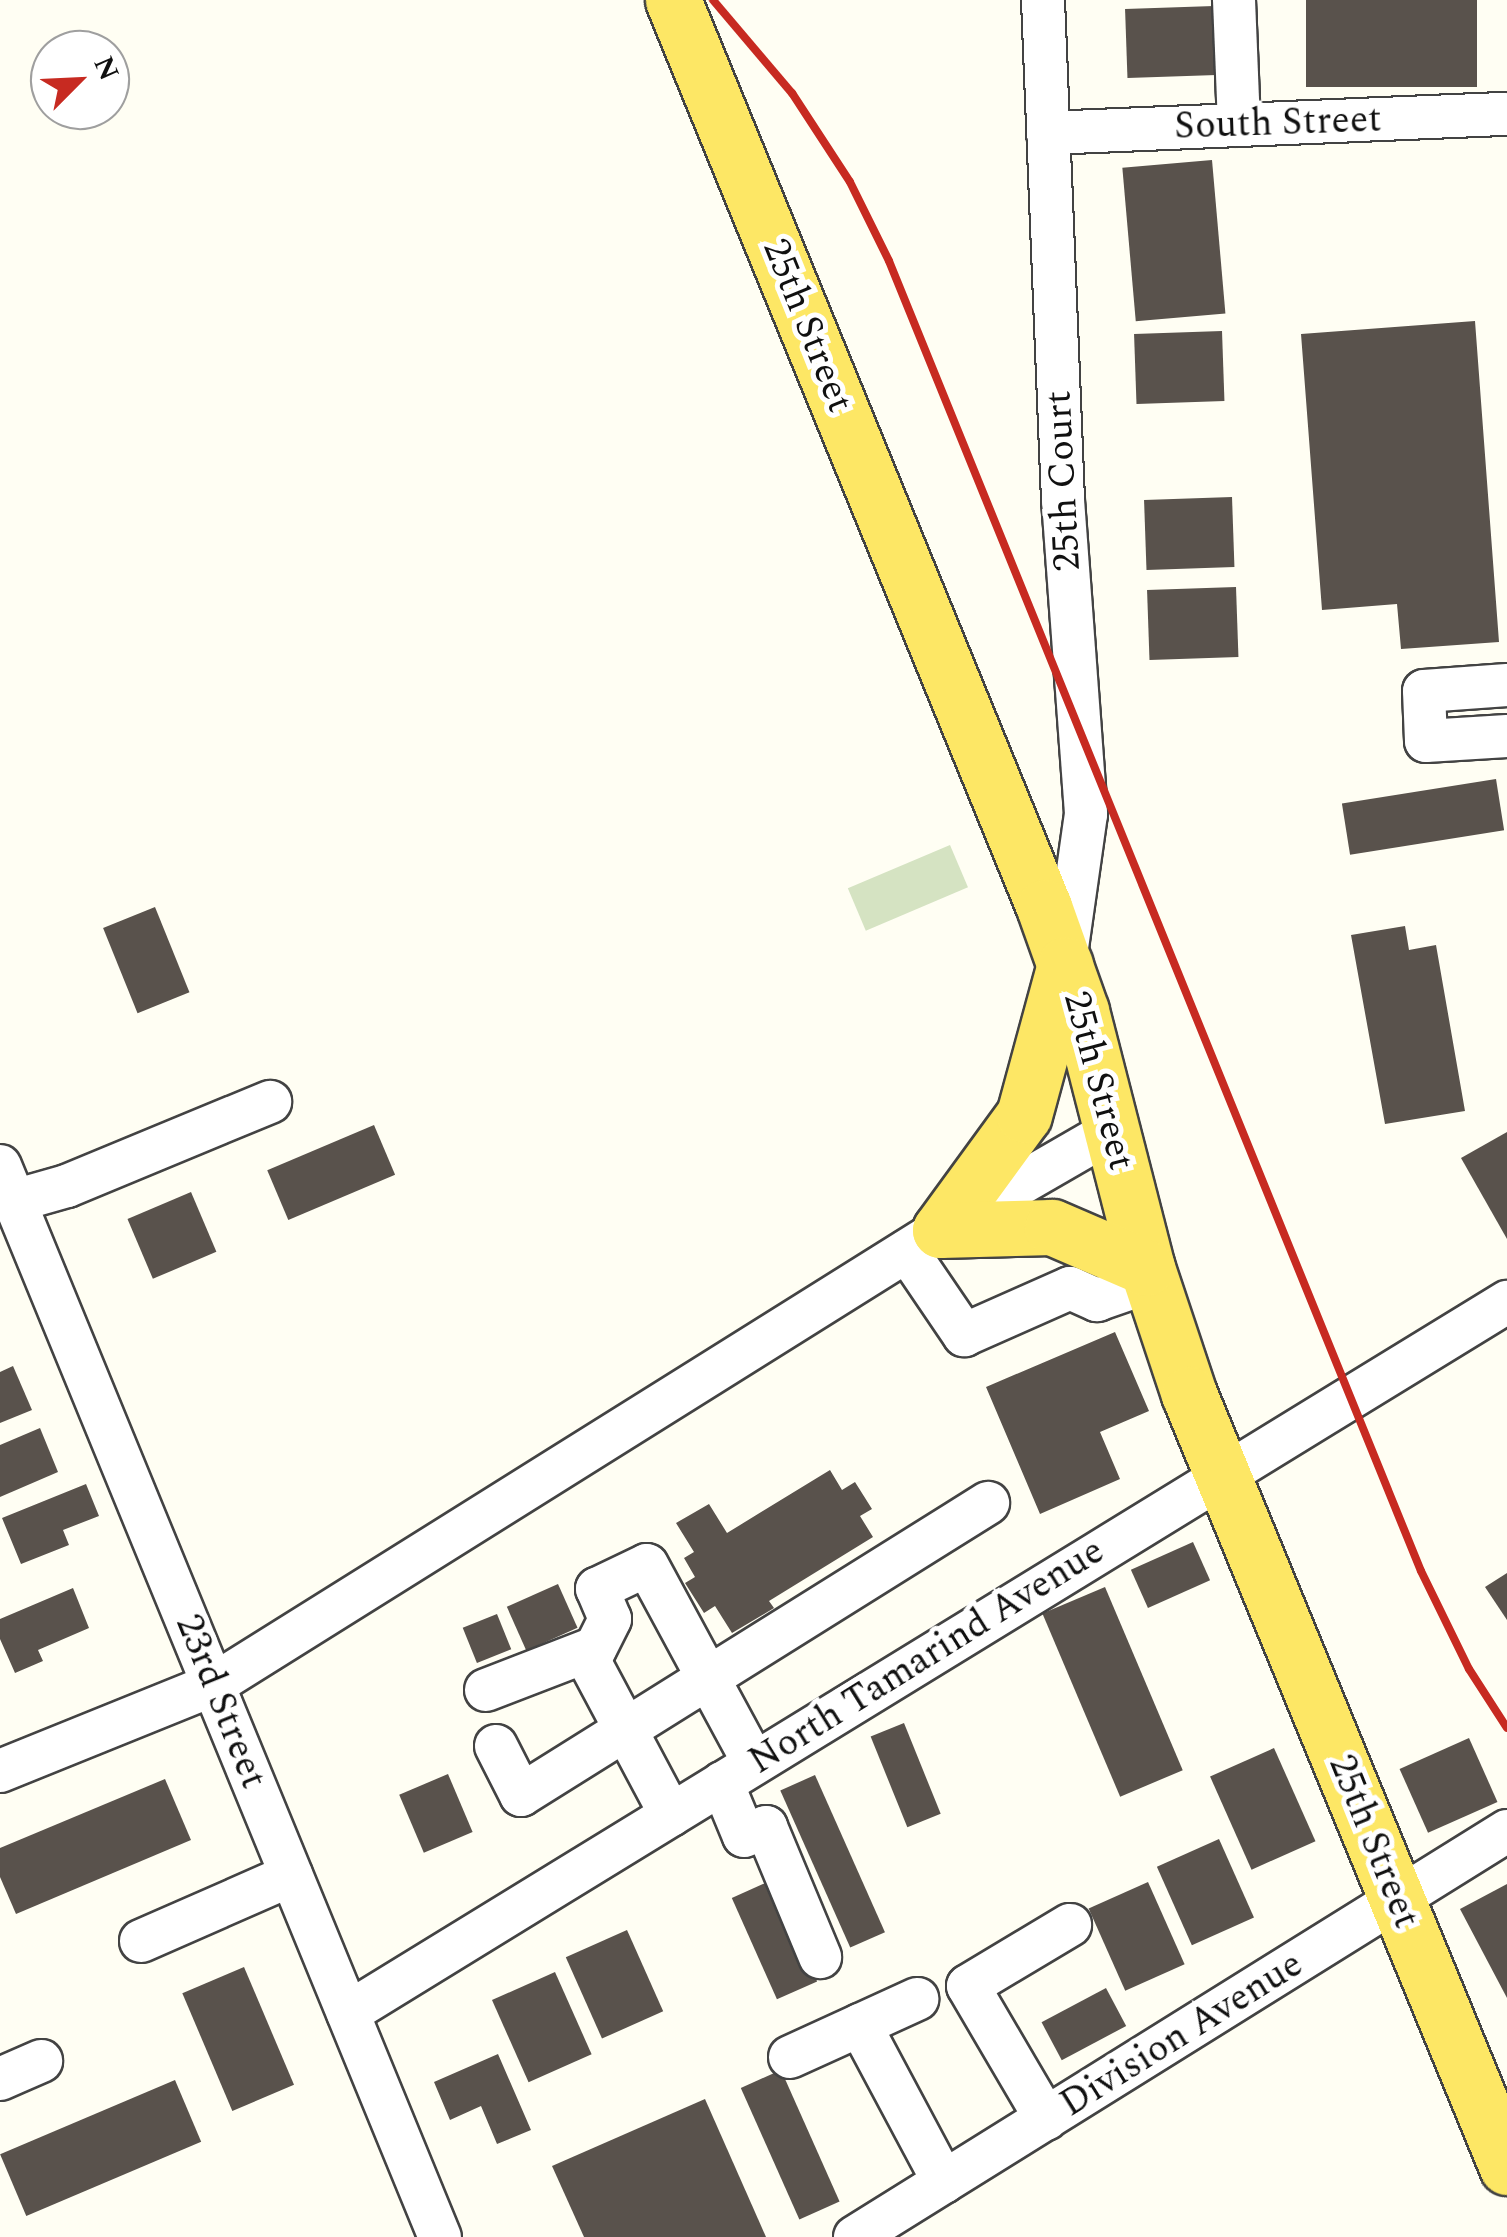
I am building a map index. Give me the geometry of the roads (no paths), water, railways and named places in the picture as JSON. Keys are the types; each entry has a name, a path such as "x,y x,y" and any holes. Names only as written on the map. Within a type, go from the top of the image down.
{"main road":[{"name":"25th Street","path":"673,0 1065,961 1150,1275 1222,1476 1507,2168"},
{"path":"924,1241 1024,1115 1065,961"},
{"path":"924,1241 1052,1226 1150,1275"}],"street":[{"name":"25th Court","path":"1043,0 1063,500 1086,814 1065,961"},
{"path":"1234,0 1239,125"},
{"name":"South Street","path":"1048,133 1507,114"},
{"path":"1507,686 1424,691 1426,741 1507,736"},
{"path":"7,1184 67,1186 270,1102"},
{"path":"0,1772 213,1684 924,1241 1110,1132"},
{"name":"23rd Street","path":"7,1184 440,2237"},
{"path":"924,1241 964,1335 1070,1288 1096,1300 1150,1275"},
{"name":"North Tamarind Avenue","path":"348,2013 1507,1302"},
{"path":"496,1746 521,1796 988,1502"},
{"path":"671,1814 589,1661 610,1618 597,1589 647,1565 708,1678 738,1773 744,1836 766,1827 820,1957"},
{"path":"486,1690 595,1648"},
{"name":"Division Avenue","path":"855,2237 1507,1831"},
{"path":"141,1941 291,1875"},
{"path":"1046,2119 968,1986 1070,1925"},
{"path":"790,2056 918,1999"},
{"path":"860,2025 944,2182"},
{"path":"0,2079 41,2061"}],"railway":[{"path":"713,0 792,93 850,182 889,261 1421,1571 1469,1669 1507,1728"}]}
